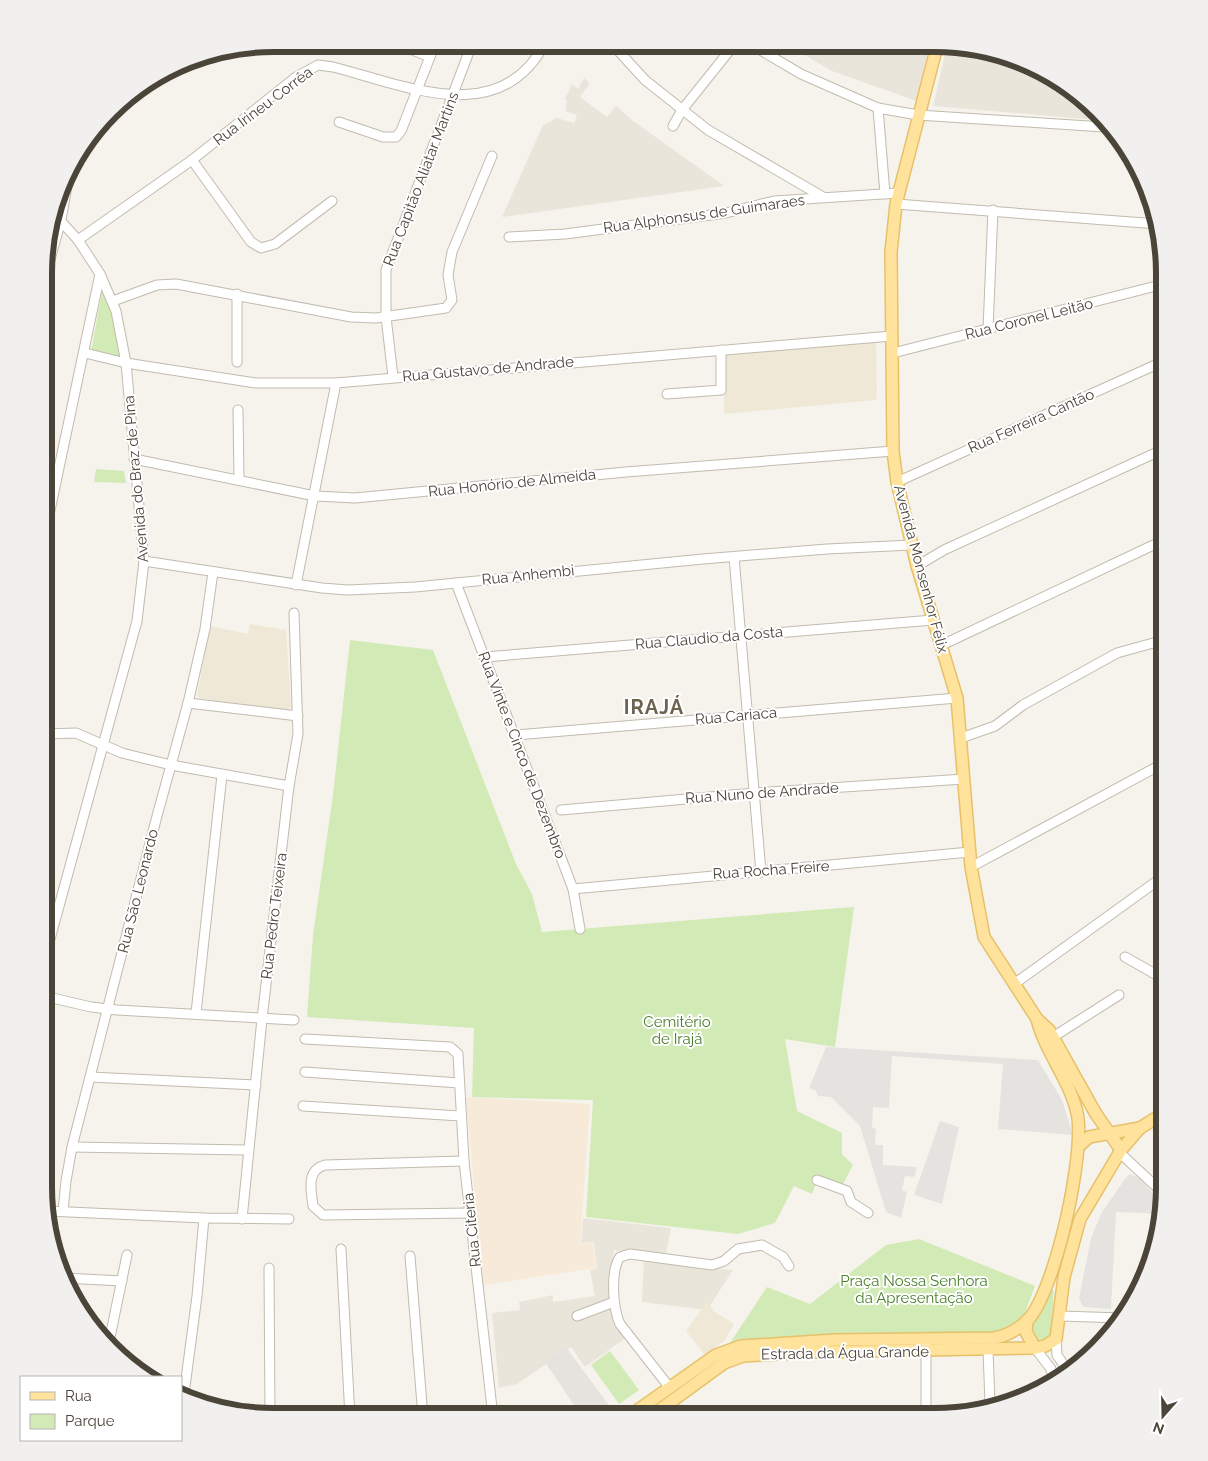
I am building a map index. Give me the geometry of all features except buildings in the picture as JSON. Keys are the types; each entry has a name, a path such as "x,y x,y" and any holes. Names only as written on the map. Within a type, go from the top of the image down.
{"main road":[{"name":"Avenida Monsenhor Félix","path":"935,52 897,199 891,252 893,451 897,482 917,566 957,698 971,867 984,937 1037,1019 1053,1037 1120,1151"},
{"name":"Avenida Monsenhor Félix","path":"1027,1320 1040,1299 1054,1264 1079,1146 1080,1126 1074,1102 1041,1034 1037,1019"},
{"path":"1050,1054 1055,1053 1064,1064 1069,1065"},
{"path":"1056,1339 1064,1277 1080,1219 1120,1151 1140,1128 1156,1118"},
{"path":"1079,1146 1088,1137 1110,1135 1140,1128"},
{"path":"1027,1320 1026,1332 1035,1348"},
{"name":"Estrada da Água Grande","path":"662,1408 724,1363 743,1356 926,1345 1003,1336 1027,1320"},
{"name":"Estrada da Água Grande","path":"641,1408 716,1355 749,1345 926,1345 988,1350 1035,1348 1046,1346 1056,1339"}],"street":[{"path":"417,52 430,57"},
{"path":"339,122 383,137 396,137 401,130 432,52"},
{"name":"Rua Capitão Aliatar Martins","path":"393,377 386,317 385,279 388,261 469,52"},
{"name":"Rua Irineu Corrêa","path":"78,240 192,160 296,77 313,67 333,67 452,96 491,92 507,84 530,66 539,52"},
{"path":"619,52 646,80 725,142 824,197"},
{"path":"673,126 682,110 728,52"},
{"path":"764,52 801,74 878,108 918,115 1100,127"},
{"path":"878,108 885,194"},
{"path":"113,301 144,289 167,284 186,285 236,294 342,316 386,317 441,310 450,304 452,295 448,268 452,252 492,156"},
{"path":"192,160 251,242 261,248 275,244 332,201"},
{"name":"Rua Alphonsus de Guimaraes","path":"509,238 565,234 726,213 774,201 885,194 897,199 993,210 1150,223"},
{"path":"988,330 993,210"},
{"name":"Avenida do Braz de Pina","path":"52,932 137,621 144,561 126,363 113,301 100,274 78,240 59,219"},
{"path":"52,502 85,353 100,274"},
{"name":"Rua Coronel Leitão","path":"893,353 1156,286"},
{"path":"236,294 237,362"},
{"name":"Rua Gustavo de Andrade","path":"85,353 126,363 256,383 336,383 892,336"},
{"path":"667,394 721,390 721,350"},
{"name":"Rua Ferreira Cantão","path":"897,482 1156,365"},
{"path":"296,584 336,383"},
{"path":"238,410 239,480"},
{"name":"Rua Honório de Almeida","path":"134,459 315,496 368,497 626,472 893,451"},
{"path":"917,566 944,550 1156,453"},
{"path":"942,645 1156,544"},
{"name":"Rua Anhembi","path":"144,561 348,590 456,583 734,557 912,545"},
{"path":"734,557 749,714 761,872"},
{"name":"Rua São Leonardo","path":"63,1211 72,1147 188,703 205,629 213,572"},
{"name":"Rua Vinte e Cinco de Dezembro","path":"456,583 516,735 573,888 580,929"},
{"name":"Rua Pedro Teixeira","path":"242,1219 247,1150 256,1085 262,1019 289,786 296,750 298,716 294,613"},
{"name":"Rua Claudio da Costa","path":"486,657 933,620"},
{"path":"961,738 995,726 1022,705 1117,653 1156,642"},
{"name":"Rua Cariaca","path":"516,735 957,698"},
{"path":"188,703 298,716"},
{"path":"52,734 76,733 122,753 171,765 289,786"},
{"path":"971,867 1156,767"},
{"path":"196,1013 222,775"},
{"name":"Rua Nuno de Andrade","path":"561,810 755,793 964,779"},
{"name":"Rua Rocha Freire","path":"573,888 970,852"},
{"path":"1014,984 1156,882"},
{"path":"1125,957 1154,973"},
{"path":"1053,1037 1119,995"},
{"path":"52,998 108,1009 294,1020"},
{"name":"Rua Citeria","path":"305,1038 450,1047 458,1054 464,1161 492,1408"},
{"path":"305,1072 459,1082"},
{"path":"90,1077 256,1085"},
{"path":"303,1106 460,1116"},
{"path":"72,1147 247,1150"},
{"path":"1120,1151 1156,1186"},
{"path":"464,1161 325,1165 316,1167 312,1172 311,1190 313,1206 323,1215 470,1213"},
{"path":"817,1180 847,1191 851,1202 868,1213"},
{"path":"54,1211 204,1218 289,1219"},
{"path":"185,1390 197,1296 204,1218"},
{"path":"670,1388 620,1324 614,1302 616,1266 620,1257 630,1254 712,1265 724,1261 738,1249 762,1244 783,1257 789,1266"},
{"path":"341,1249 350,1408"},
{"path":"110,1337 128,1255"},
{"path":"410,1256 422,1408"},
{"path":"269,1268 270,1408"},
{"path":"72,1278 122,1281"},
{"path":"577,1316 614,1302"},
{"path":"1060,1316 1113,1318"},
{"path":"1056,1339 1057,1355 1064,1366"},
{"path":"926,1345 926,1408"},
{"path":"1035,1348 1052,1372 1058,1370"},
{"path":"988,1350 990,1401"}],"shaded area":[{"path":"799,52 928,52 917,101 832,71"},
{"path":"945,53 964,54 1006,64 1032,75 1069,98 1093,120 933,106"},
{"path":"584,78 590,83 580,97 607,117 616,106 633,121 724,186 502,217 543,125 557,118 574,123 577,115 565,111 567,100 565,99 572,84 578,89"},
{"path":"876,341 877,398 875,400 724,414 724,355"},
{"path":"250,624 286,630 291,707 287,710 281,711 199,698 197,696 210,626 248,634"},
{"path":"826,1047 1038,1060 1062,1100 1073,1135 998,1129 1003,1064 892,1056 889,1108 873,1107 872,1128 876,1129 875,1145 883,1145 883,1165 917,1167 914,1177 905,1176 902,1190 907,1192 901,1218 886,1212 860,1126 831,1097 818,1096 815,1090 809,1088"},
{"path":"466,1097 590,1104 580,1244 593,1243 596,1268 483,1285"},
{"path":"940,1121 959,1127 942,1204 914,1195"},
{"path":"1130,1174 1139,1178 1155,1196 1154,1214 1116,1212 1111,1309 1083,1307 1079,1298 1091,1238 1102,1212"},
{"path":"583,1218 671,1228 665,1259 667,1263 733,1270 707,1310 642,1302 644,1255 614,1250 610,1276 627,1337 585,1367 571,1347 517,1384 499,1388 492,1313 520,1310 519,1302 553,1295 553,1302 595,1296 590,1270 597,1269 594,1242 581,1243"},
{"path":"706,1303 713,1308 712,1310 734,1324 725,1340 705,1355 686,1331"},
{"path":"566,1347 611,1408 576,1408 545,1362"}],"green space":[{"path":"103,286 112,305 124,360 91,352"},
{"path":"96,469 124,471 126,483 94,482"},
{"name":"Cemitério de Irajá","path":"350,640 433,650 516,864 532,894 542,932 854,907 835,1047 785,1039 797,1111 842,1133 842,1154 853,1165 841,1188 817,1180 812,1194 794,1186 775,1223 738,1234 586,1217 593,1100 472,1097 474,1028 307,1017 313,935 333,795"},
{"name":"Praça Nossa Senhora da Apresentação","path":"919,1239 1035,1286 1023,1318 1001,1336 726,1349 767,1287 810,1304 886,1245"},
{"path":"1048,1290 1054,1291 1050,1340 1037,1344 1028,1324"},
{"path":"610,1351 639,1390 619,1404 591,1365"}],"district":[{"name":"IRAJÁ","path":"654,707"}]}
